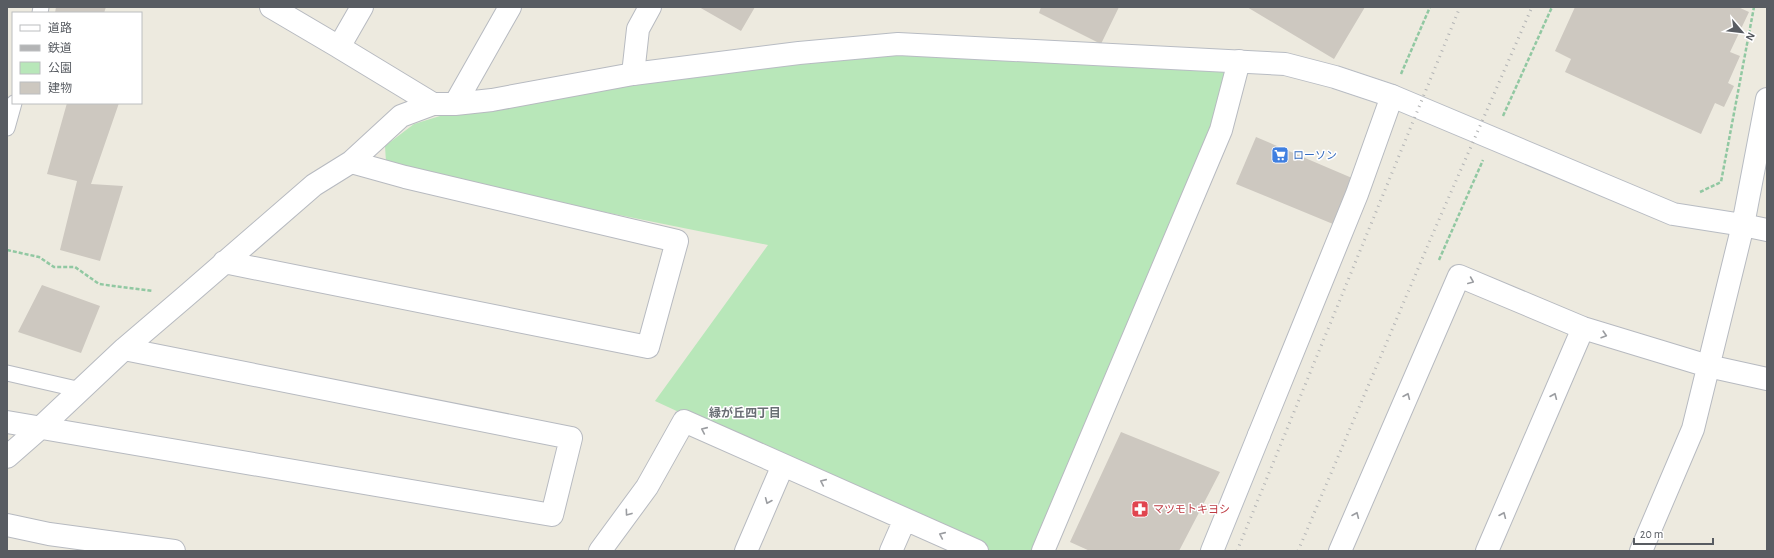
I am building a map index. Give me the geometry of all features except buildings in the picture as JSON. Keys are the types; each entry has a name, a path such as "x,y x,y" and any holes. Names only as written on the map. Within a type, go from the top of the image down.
{"street":[{"path":"271,7 433,104"},
{"path":"339,47 362,7"},
{"path":"455,104 510,7"},
{"path":"633,74 638,29 650,7"},
{"path":"7,457 124,349 224,262 314,185 351,162 401,116 433,104 455,104 492,100 633,74 799,53 898,44 1285,64 1335,77 1392,96 1673,214 1767,230"},
{"path":"1043,551 1221,130 1239,61"},
{"path":"1212,551 1357,194 1392,96"},
{"path":"1641,551 1693,429 1743,226 1767,99"},
{"path":"224,262 648,347 677,241 405,177 351,162"},
{"path":"1340,551 1459,276 1583,328 1708,366 1767,379"},
{"path":"1487,551 1583,328"},
{"path":"7,422 39,429 552,515 571,438 124,349"},
{"path":"600,551 647,487 684,421 977,551"},
{"path":"746,551 783,465"},
{"path":"891,551 905,519"},
{"path":"7,526 49,534 174,551"}],"lane":[{"path":"7,128 14,104"},
{"path":"7,373 81,390"}],"path":[{"path":"1392,96 1430,7"},
{"path":"1696,195 1722,182 1754,7"},
{"path":"1502,118 1509,121"},
{"path":"7,250 39,258 54,267 76,267 99,284 186,296"}],"green space":[{"path":"898,44 1239,61 1042,551 980,551 655,401 768,245 510,193 386,162 385,146 414,124 492,100"}],"railway":[{"path":"1237,551 1460,7"},
{"path":"1298,551 1431,238 1532,7"}],"place":[{"name":"ローソン","path":"1280,155"},
{"name":"マツモトキヨシ","path":"1140,509"}],"district":[{"name":"緑が丘四丁目","path":"745,413"}]}
